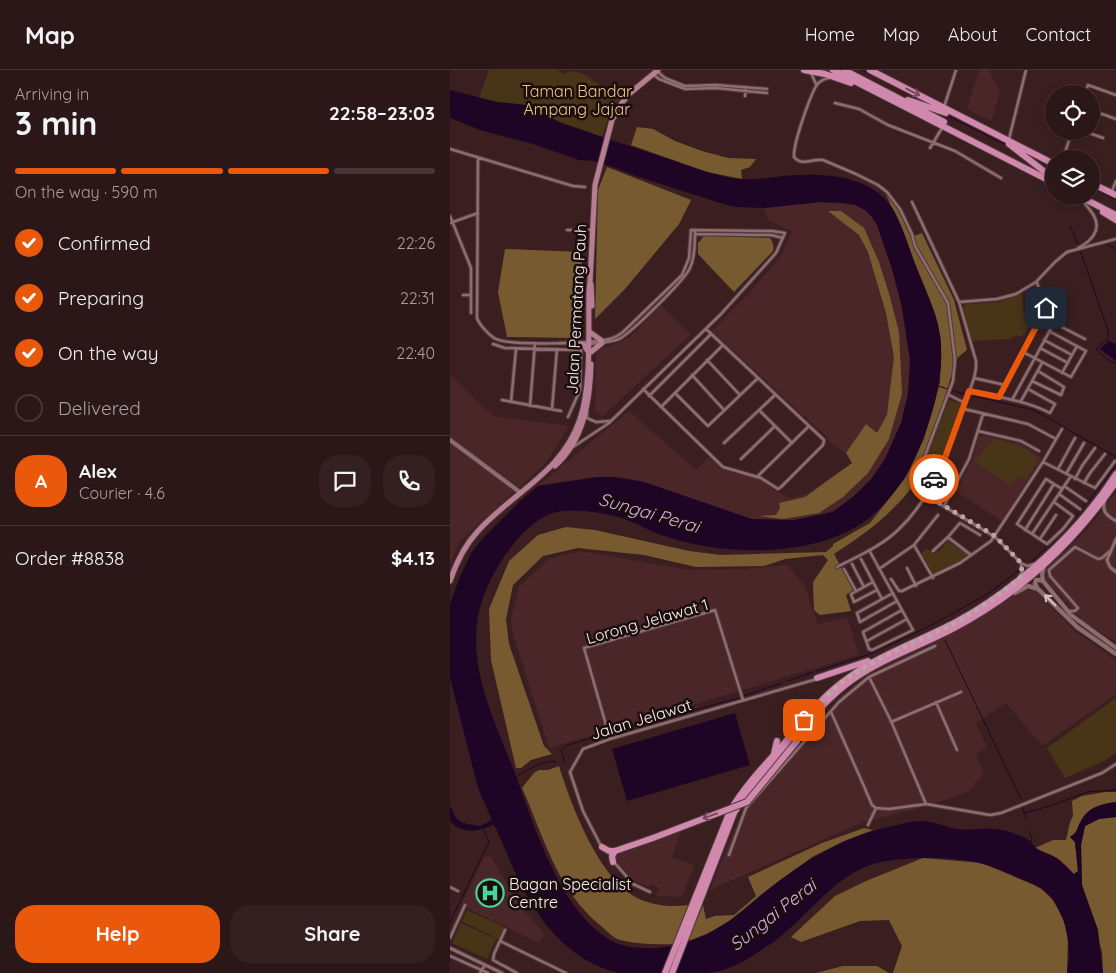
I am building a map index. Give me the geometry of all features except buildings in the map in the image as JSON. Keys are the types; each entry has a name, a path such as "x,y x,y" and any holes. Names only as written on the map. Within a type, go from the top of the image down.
{"highway":[{"path":"806,70 859,84"},
{"path":"833,70 1045,178"},
{"path":"844,70 1045,174"},
{"path":"870,70 882,74 943,108 1045,159"},
{"path":"892,95 969,121"},
{"path":"996,134 1045,171"},
{"path":"1100,187 1114,193"},
{"path":"1100,202 1116,210"},
{"path":"1095,205 1116,220"},
{"path":"1096,205 1116,215"},
{"path":"817,678 851,668 892,652 956,622 988,602 1044,561 1077,525 1116,474"},
{"path":"812,699 820,699 831,694 863,673 956,627 991,606 1044,561 1092,516 1116,482"},
{"path":"916,655 915,652 918,646"},
{"path":"672,973 730,811 737,799 774,755 831,694 849,677 892,652"},
{"path":"602,847 609,851 615,851 747,802 797,741 831,694"},
{"path":"665,973 720,841 734,813 748,793 831,694"},
{"path":"774,755 777,741"},
{"path":"613,862 612,856 615,851"}],"main road":[{"name":"Jalan Permatang Pauh","path":"450,581 452,571 477,532 547,472 568,445 580,419 586,391 589,352 589,290 594,192 612,120 629,94 656,72"},
{"path":"547,472 569,450 577,436 587,410 590,388 589,352 586,347 580,345 585,340 602,342"},
{"path":"589,352 602,342"},
{"path":"450,440 521,493"},
{"path":"1044,561 1043,581 1078,621 1116,651"},
{"path":"1043,581 1036,581 1035,584 1038,589 1076,627 1116,651"},
{"path":"991,606 1025,587 1032,586 1038,589"}],"street":[{"path":"806,70 813,76 816,86"},
{"path":"943,108 956,70"},
{"path":"1009,141 1026,70"},
{"path":"656,72 685,86 746,87 767,91 745,91 716,87"},
{"path":"835,77 822,80 816,86 802,123 794,157 801,162 818,159 856,174 878,185 887,192 900,209 918,251 948,303 955,360 953,381 913,488 995,536 1021,563 1027,566 1044,561"},
{"path":"745,96 746,87"},
{"path":"1100,89 1116,94"},
{"path":"835,103 859,109 888,125 956,151 1001,178"},
{"path":"1100,113 1116,119"},
{"path":"930,148 943,127"},
{"path":"450,149 573,186 586,186"},
{"path":"478,158 478,320 493,338 506,342 580,345"},
{"path":"1114,193 1116,181"},
{"path":"837,567 869,550 899,530 926,495 943,463 974,378 976,362 959,302 912,202"},
{"path":"1077,249 1091,240 1096,228 1095,218 1086,205"},
{"path":"451,223 478,213"},
{"path":"450,216 451,223 471,268 470,313"},
{"path":"567,230 592,230"},
{"path":"569,450 610,421 706,329 764,268 776,253 785,233 772,230 691,230 689,258 682,275 623,332 602,342"},
{"path":"493,344 506,348 557,349 580,345 589,340 602,342 617,340 625,336 684,277 692,262 695,230"},
{"path":"690,234 771,235 783,238"},
{"path":"959,302 1005,298 1036,282 1064,254 1116,239"},
{"path":"999,397 1046,308 1036,282"},
{"path":"463,295 471,295"},
{"path":"1012,400 1054,324 1085,339"},
{"path":"643,389 723,467 758,476 778,489 802,467 825,442 706,329"},
{"path":"1023,352 1071,378 1085,351 1049,331"},
{"path":"649,396 711,334"},
{"path":"1044,340 1072,355"},
{"path":"530,406 535,343"},
{"path":"568,417 580,390 580,345"},
{"path":"661,407 722,345"},
{"path":"1062,373 1077,346"},
{"path":"511,402 516,348"},
{"path":"1040,348 1068,363"},
{"path":"552,410 557,349"},
{"path":"707,360 740,395"},
{"path":"1021,401 1042,362"},
{"path":"1032,381 1060,395 1064,387 1038,371"},
{"path":"692,375 724,410"},
{"path":"675,393 708,426 758,378"},
{"path":"974,378 1005,385"},
{"path":"969,391 1021,401 1051,412 1056,405 1028,389"},
{"path":"724,443 775,395"},
{"path":"949,395 965,403"},
{"path":"502,400 561,411"},
{"path":"964,409 1028,424 1056,440"},
{"path":"587,410 587,418 589,420 596,422 610,421"},
{"path":"759,410 792,443"},
{"path":"944,506 970,459 983,414"},
{"path":"741,459 775,426"},
{"path":"758,476 808,426"},
{"path":"891,579 900,592 933,578 984,547 995,536 1062,429"},
{"path":"978,432 1021,441 1039,451"},
{"path":"1058,469 1075,438"},
{"path":"1066,474 1084,444"},
{"path":"1075,479 1095,448"},
{"path":"1084,483 1090,472 1105,454"},
{"path":"1043,462 1095,488 1115,461"},
{"path":"1032,534 1071,476"},
{"path":"1054,502 1073,516 1047,544 1017,524 1046,479 1086,501"},
{"path":"1025,530 1054,484"},
{"path":"1059,494 1080,509"},
{"path":"1106,497 1104,510 1107,515 1116,521"},
{"path":"879,568 914,545 938,515"},
{"path":"1040,540 1056,515"},
{"path":"934,551 960,523 980,536"},
{"path":"948,537 971,555"},
{"path":"1116,539 1109,553 1107,564 1116,572"},
{"path":"914,545 933,578"},
{"path":"1064,607 1072,612 1078,608 1050,576 1049,570 1075,547 1098,559 1109,553"},
{"path":"869,550 897,602 902,610 913,630 870,650 863,632 902,610"},
{"path":"861,559 882,599"},
{"path":"1020,578 1022,572 1021,563"},
{"path":"852,564 864,587"},
{"path":"844,568 856,591"},
{"path":"907,568 916,586"},
{"path":"873,582 851,594 854,602 877,590"},
{"path":"893,593 857,613 860,622 897,602"},
{"name":"Lorong Jelawat 1","path":"610,739 584,648 715,610 742,700"},
{"path":"866,641 907,619"},
{"path":"729,855 746,808 839,702 869,677 935,646"},
{"path":"869,677 891,722 926,804"},
{"name":"Jalan Jelawat","path":"650,892 633,884 613,862 602,847 580,804 570,770 583,749 610,739 817,678"},
{"path":"891,722 960,692"},
{"path":"936,702 957,750"},
{"path":"832,712 862,784 872,805 876,808 889,809 926,804 994,814 1102,773 1116,764"},
{"path":"868,825 876,808"},
{"path":"450,887 458,891"},
{"path":"450,938 465,905"},
{"path":"505,930 493,960 517,973"},
{"path":"500,941 566,973"},
{"path":"450,948 502,973"},
{"path":"450,956 481,972 488,973"},
{"path":"481,972 484,965"},
{"path":"556,973 558,969"}],"shaded area":[{"path":"979,70 989,70 1000,93 991,121 967,109"},
{"path":"637,127 653,129 675,141 728,158 756,159 750,167 741,170 742,179 707,172 631,145"},
{"path":"607,167 691,200 679,224 625,289 595,319 598,190"},
{"path":"886,194 898,210 911,237 922,233 954,300 967,350 956,359 945,397 912,487 895,507 876,524 834,554 853,590 846,595 851,611 820,615 814,610 813,582 828,560 823,555 785,559 764,566 696,567 644,555 578,548 543,556 513,585 506,619 509,644 544,746 552,754 531,760 521,768 516,768 491,660 489,609 509,561 538,535 566,527 595,530 689,551 721,555 826,552 833,544 870,523 906,477 924,439 940,382 941,340 935,314"},
{"path":"821,202 855,205 865,210 877,225 901,303 910,359 908,394 901,423 885,459 871,479 855,495 841,507 821,515 794,520 762,520 741,517 644,482 626,478 597,477 542,485 534,489 629,411 696,470 709,457 722,469 764,481 775,491 791,498 807,494 852,463 846,453 829,442 826,436 712,331 750,292 780,257 792,231 769,221 764,208"},
{"path":"828,211 841,211 864,228 879,262 899,332 902,394 889,439 868,473 843,497 819,513 783,519 758,516 776,515 780,508 779,503 805,497 852,463 846,453 866,424 877,433 887,415 894,357 886,313 868,252 859,235"},
{"path":"704,236 770,238 773,244 773,251 734,292 698,254 698,243"},
{"path":"505,249 582,252 580,335 578,338 507,337 498,292"},
{"path":"661,305 691,334 603,416 595,412 596,353 602,347 610,346 630,337"},
{"path":"450,375 493,416 569,426 546,463 459,542 450,566"},
{"path":"982,435 1021,444 1042,458 1002,521 955,491 972,461 979,437"},
{"path":"1116,492 1116,642 1083,621 1046,580 1045,569 1086,531"},
{"path":"580,551 689,570 744,569 787,565 804,585 818,624 847,617 859,655 549,748 513,634 511,618 519,587 548,559"},
{"path":"1025,590 1036,591 1075,631 1116,660 1116,694 1042,746 1006,703 976,723 987,748 976,754 984,773 968,792 924,807 863,822 710,890 742,811 841,696 866,676"},
{"path":"559,766 587,837 597,855 619,885 632,895 652,903 667,906 688,905 673,944 639,943 615,938 586,912 562,880 522,788 534,773 539,770 548,770"},
{"path":"1116,792 1116,802 1101,805 1087,812 1077,831 1070,837 1075,842 1078,871 1074,874 1057,858 1035,848 1053,840 1066,840 1073,816 1072,801 1082,796"},
{"path":"1116,817 1116,973 1103,973 1102,952 1082,885 1081,845 1085,826 1099,819"},
{"path":"864,828 873,830 842,842 812,857 729,921 707,934 688,941 703,905 706,919 715,916 734,915 756,896 748,877 822,843"},
{"path":"681,831 672,857 694,865 682,897 656,896 659,888 650,884 649,887 628,876 614,857 616,852"},
{"name":"Bagan Specialist Centre","path":"485,856 491,857 520,906 545,934 539,943 461,905"},
{"path":"923,858 982,863 1041,888 1053,900 1064,921 1068,939 1067,973 893,973 902,946 889,920 860,921 801,942 791,937 835,896"},
{"path":"843,966 877,966 889,973 816,973"}],"green space":[{"name":"Taman Bandar Ampang Jajar","path":"489,70 557,70 564,74 572,71 584,74 619,99 611,110 602,137 553,119 527,105 505,104 479,98"},
{"path":"1022,293 1024,315 1034,314 1026,313 1026,307 1037,307 1037,314 1039,314 1022,336 1012,337 1011,339 971,341 963,307 966,304 1000,302"},
{"path":"949,400 961,404 940,463 924,492 914,488"},
{"path":"994,439 1023,448 1038,459 1026,479 1018,476 1011,486 974,461"},
{"path":"948,541 970,555 934,576 921,553 926,549 936,554"},
{"path":"1116,698 1116,753 1104,761 1065,778 1047,748"},
{"path":"467,910 504,927 498,939 462,921"},
{"path":"461,923 496,939 487,959 452,943"}],"water":[{"name":"Sungai Perai","path":"450,90 497,102 527,105 561,123 725,177 751,179 813,175 839,177 863,184 875,190 893,209 933,307 939,331 941,366 939,383 925,435 910,468 889,499 855,528 830,539 802,546 773,550 743,550 686,542 652,532 619,517 610,515 580,511 561,511 542,518 530,526 501,561 483,598 477,622 476,646 479,670 493,718 546,855 572,902 588,922 606,937 626,946 654,948 685,943 723,925 791,872 823,852 856,836 917,821 926,821 957,829 1004,830 1013,833 1030,841 1039,850 1056,858 1074,874 1078,871 1075,842 1070,837 1076,831 1087,812 1101,805 1116,802 1116,817 1099,819 1085,826 1081,845 1082,885 1098,930 1103,973 1067,973 1069,954 1065,926 1058,908 1042,889 983,864 971,861 926,858 882,862 855,872 829,891 782,936 755,955 724,970 707,973 619,973 584,959 555,935 522,887 494,825 477,830 466,830 460,829 450,821 450,806 456,818 463,823 480,826 492,820 478,788 450,678 450,604 471,553 483,538 538,486 597,477 614,477 644,482 752,519 794,520 833,512 855,495 871,479 885,459 901,423 908,394 910,359 901,303 892,269 877,225 865,210 855,205 844,203 821,202 764,208 736,207 723,204 613,167 593,161 579,160 533,144 480,130 450,118"},
{"path":"1109,341 1116,344 1116,361 1100,349"},
{"path":"735,713 750,765 627,801 612,749"}],"waterway":[{"path":"862,70 909,93"},
{"path":"948,116 1008,146"},
{"path":"1100,192 1116,200"},
{"path":"1070,226 1078,244"},
{"path":"1105,243 1116,249"},
{"path":"1081,250 1094,246"},
{"path":"1080,250 1108,330 1108,339 1096,349 1108,360 1116,364"},
{"path":"938,386 964,394"},
{"path":"973,396 1034,410 1116,457"},
{"path":"1029,564 1075,516 1116,465"},
{"path":"817,671 870,654 932,625 989,593 1020,570"},
{"path":"945,640 1021,799"},
{"path":"788,681 813,672"},
{"path":"743,696 782,683"},
{"path":"613,732 739,698"},
{"path":"563,762 564,758 561,750 565,746 604,734"},
{"path":"516,777 546,762 556,762"},
{"path":"1024,813 1053,805 1087,792 1116,790"},
{"path":"1023,808 1026,819"},
{"path":"450,922 489,842 483,828"},
{"path":"1029,831 1032,839 1031,842"}],"way so far":[{"path":"804,720 818,704 849,677 892,652 956,622 988,602 1020,578 1022,572 1021,563 995,536 926,495 934,479"}],"place":[{"name":"Bagan Specialist Centre","path":"490,893"}],"route":[{"path":"934,479 943,463 960,421 969,391 999,397 1046,308"}]}
